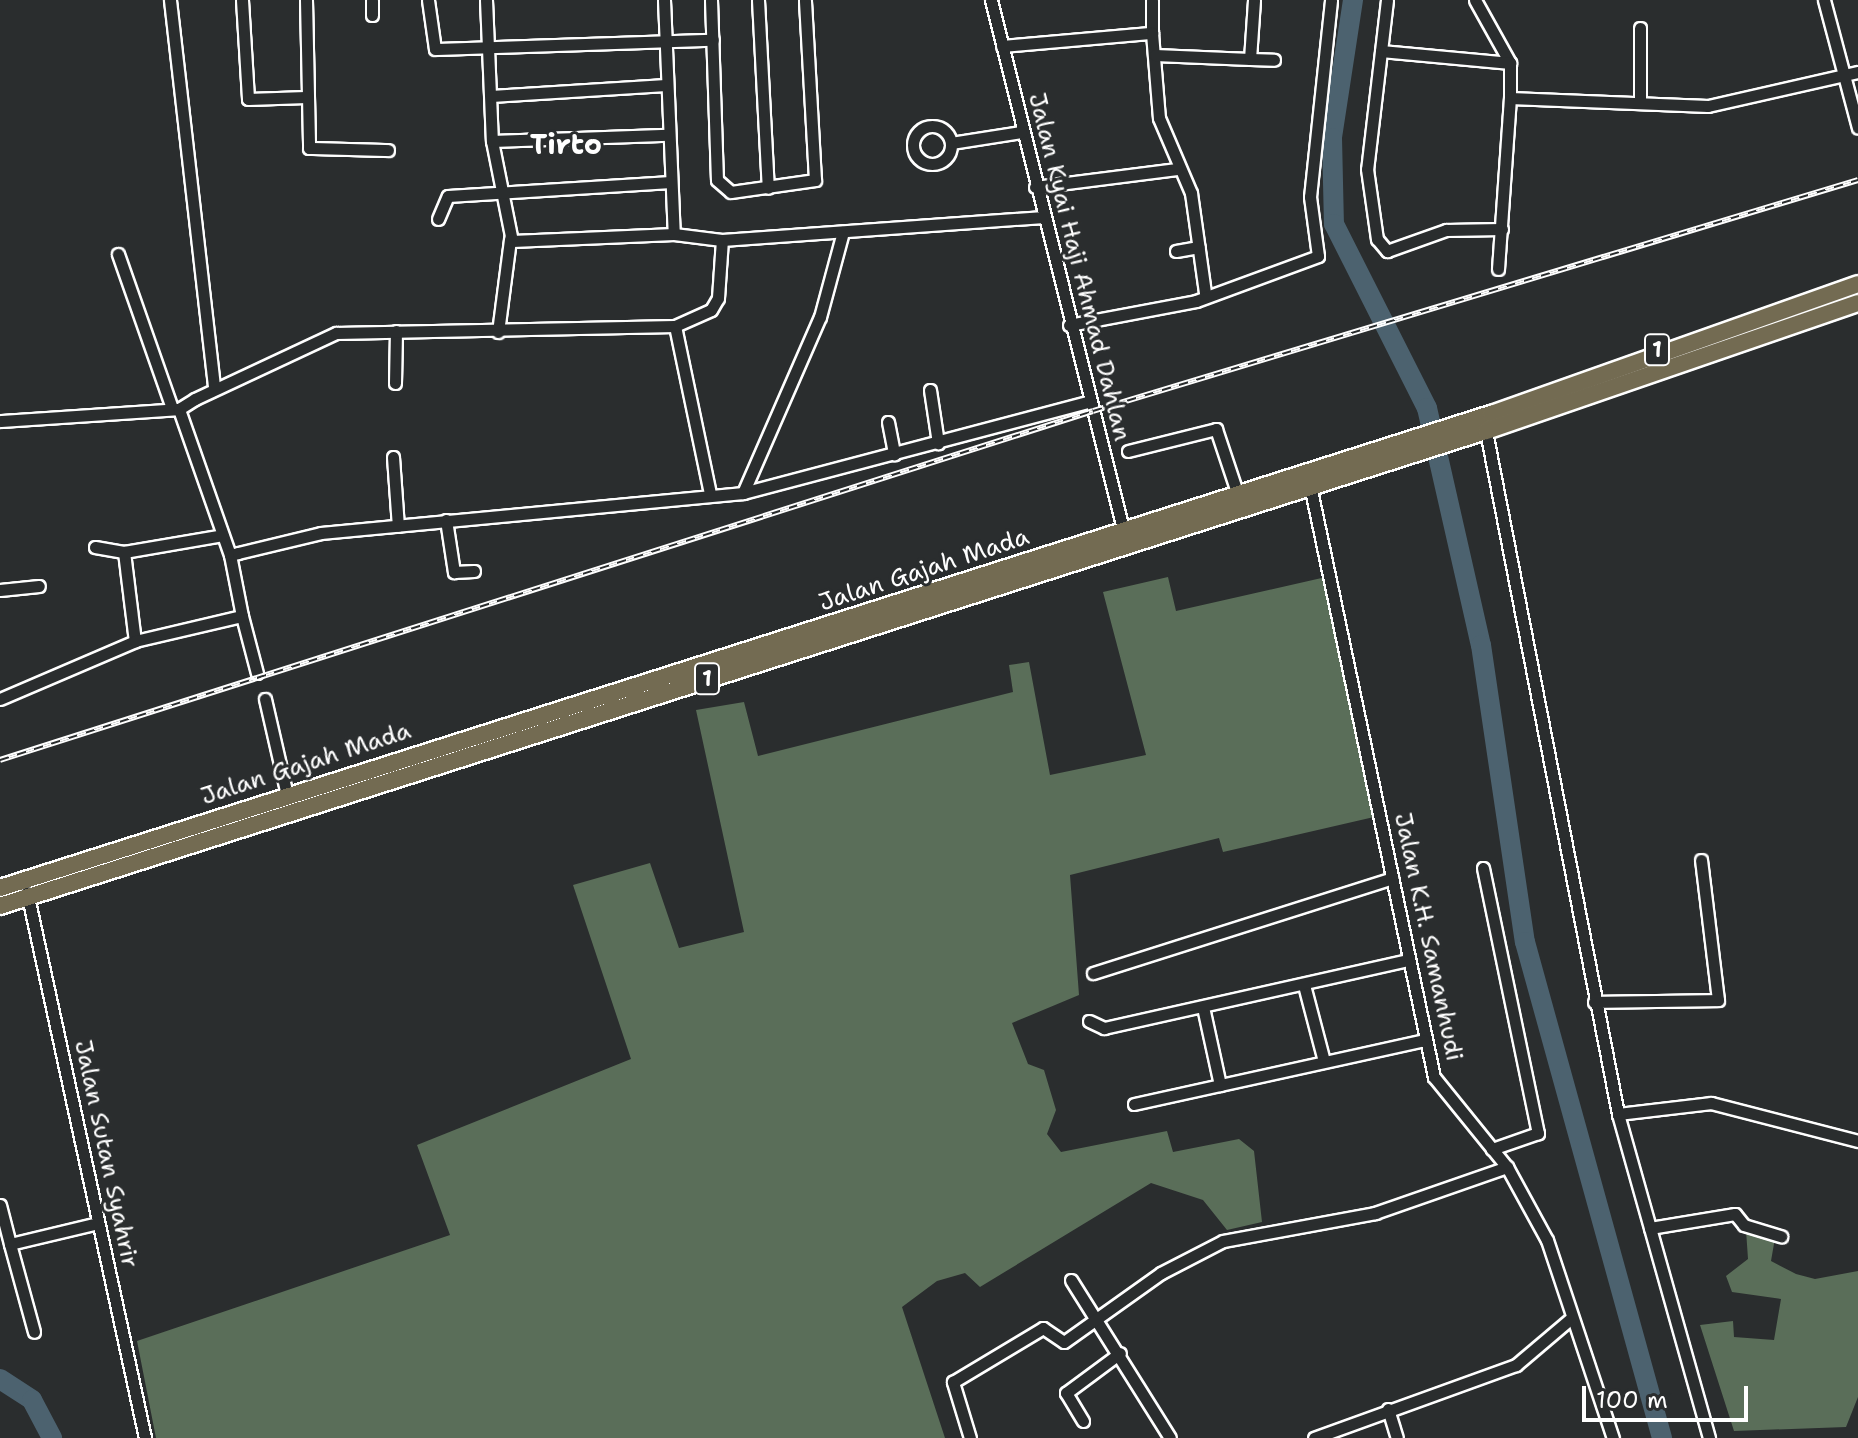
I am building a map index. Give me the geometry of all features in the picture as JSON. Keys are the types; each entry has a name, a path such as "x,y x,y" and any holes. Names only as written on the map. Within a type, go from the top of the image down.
{"highway":[{"name":"Jalan Gajah Mada","path":"1125,537 1237,492 1461,430 1858,284"},
{"name":"Jalan Gajah Mada","path":"1461,430 1486,431 1858,303"},
{"name":"Jalan Gajah Mada","path":"0,888 26,888 1125,537 1310,485 1412,445"},
{"name":"Jalan Gajah Mada","path":"0,906 26,888 287,795 1012,575"}],"street":[{"path":"170,0 214,388"},
{"path":"242,0 248,99 306,97"},
{"path":"306,0 306,97 311,151 388,150"},
{"path":"372,0 372,15"},
{"path":"428,0 435,49 713,40"},
{"path":"486,0 492,141 504,193 510,239 498,332"},
{"path":"664,0 674,234"},
{"path":"711,0 717,180 731,192 815,180 805,0"},
{"path":"758,0 768,188"},
{"name":"Jalan Kyai Haji Ahmad Dahlan","path":"991,0 1040,217 1125,537"},
{"path":"1152,0 1159,118 1177,169 1191,193 1205,293"},
{"path":"1250,59 1254,0"},
{"path":"1069,325 1196,301 1205,293 1320,254 1310,197 1331,0"},
{"path":"1387,0 1367,169 1382,249 1446,230 1502,229"},
{"path":"1475,0 1510,63 1498,269"},
{"path":"1824,0 1858,128"},
{"path":"1640,28 1640,100"},
{"path":"1002,46 1152,33"},
{"path":"1381,51 1510,63"},
{"path":"1155,55 1274,60"},
{"path":"1510,98 1640,100 1708,106 1858,72"},
{"path":"491,96 666,85"},
{"path":"951,143 1021,132"},
{"path":"492,141 668,135"},
{"path":"1035,187 1177,169"},
{"path":"438,219 444,197 671,182"},
{"path":"510,239 674,234 722,240 1040,217"},
{"path":"743,493 820,317 843,232"},
{"path":"0,421 175,409 310,340 396,331 498,332 675,326 711,310 718,298 722,240"},
{"path":"1176,251 1199,247"},
{"path":"118,254 230,555 257,673"},
{"path":"675,326 710,494"},
{"path":"395,383 396,331"},
{"path":"930,390 938,443"},
{"path":"230,555 321,533 743,493 1090,401"},
{"path":"888,422 894,454"},
{"path":"1128,451 1216,429 1237,492"},
{"path":"1486,431 1618,1114 1660,1225 1709,1438"},
{"path":"393,457 398,526"},
{"name":"Jalan K.H. Samanhudi","path":"1310,485 1424,1040 1438,1085 1507,1167 1547,1240 1569,1320 1613,1438"},
{"path":"446,520 454,572 474,571"},
{"path":"95,547 124,552 223,535"},
{"path":"124,552 135,641"},
{"path":"0,590 39,586"},
{"path":"0,699 135,641 242,616"},
{"path":"265,699 287,795"},
{"path":"1594,1002 1718,1000 1701,860"},
{"path":"1483,868 1538,1133 1492,1149"},
{"path":"1093,973 1392,878"},
{"name":"Jalan Sutan Syahrir","path":"26,888 145,1438"},
{"path":"1089,1021 1098,1029 1408,960"},
{"path":"1304,985 1324,1061"},
{"path":"1203,1007 1220,1085"},
{"path":"1134,1104 1424,1040"},
{"path":"1618,1114 1711,1103 1858,1141"},
{"path":"970,1438 954,1381 1044,1328 1064,1342 1099,1316 1223,1241 1375,1213 1507,1167"},
{"path":"0,1205 34,1332"},
{"path":"1660,1225 1738,1214 1744,1225 1781,1236"},
{"path":"10,1244 98,1223"},
{"path":"1071,1280 1099,1316 1170,1438"},
{"path":"1317,1437 1344,1434 1388,1409 1527,1359 1569,1320"},
{"path":"1083,1421 1066,1393 1120,1353"},
{"path":"1388,1409 1397,1438"}],"green space":[{"path":"1168,577 1176,611 1326,577 1374,817 1223,852 1219,838 1070,875 1079,995 1012,1023 1028,1064 1044,1070 1056,1110 1047,1134 1061,1152 1167,1131 1173,1152 1239,1139 1254,1151 1262,1222 1227,1230 1203,1200 1151,1183 980,1287 965,1273 937,1281 902,1307 945,1438 156,1438 137,1341 450,1235 417,1145 631,1059 573,885 650,863 679,948 744,932 696,710 744,702 758,756 1013,692 1009,665 1029,662 1050,775 1146,755 1103,592"},
{"path":"1746,1230 1775,1238 1771,1261 1796,1274 1815,1279 1858,1271 1858,1397 1846,1427 1734,1431 1700,1325 1733,1321 1734,1337 1774,1340 1781,1299 1732,1292 1726,1276 1748,1259"}],"waterway":[{"path":"1353,0 1332,138 1334,224 1427,408 1481,645 1525,942 1662,1438"},
{"path":"0,1379 32,1400 52,1438"}],"railway":[{"path":"0,760 1093,411 1858,180"}],"district":[{"name":"Tirto","path":"566,144"}]}
